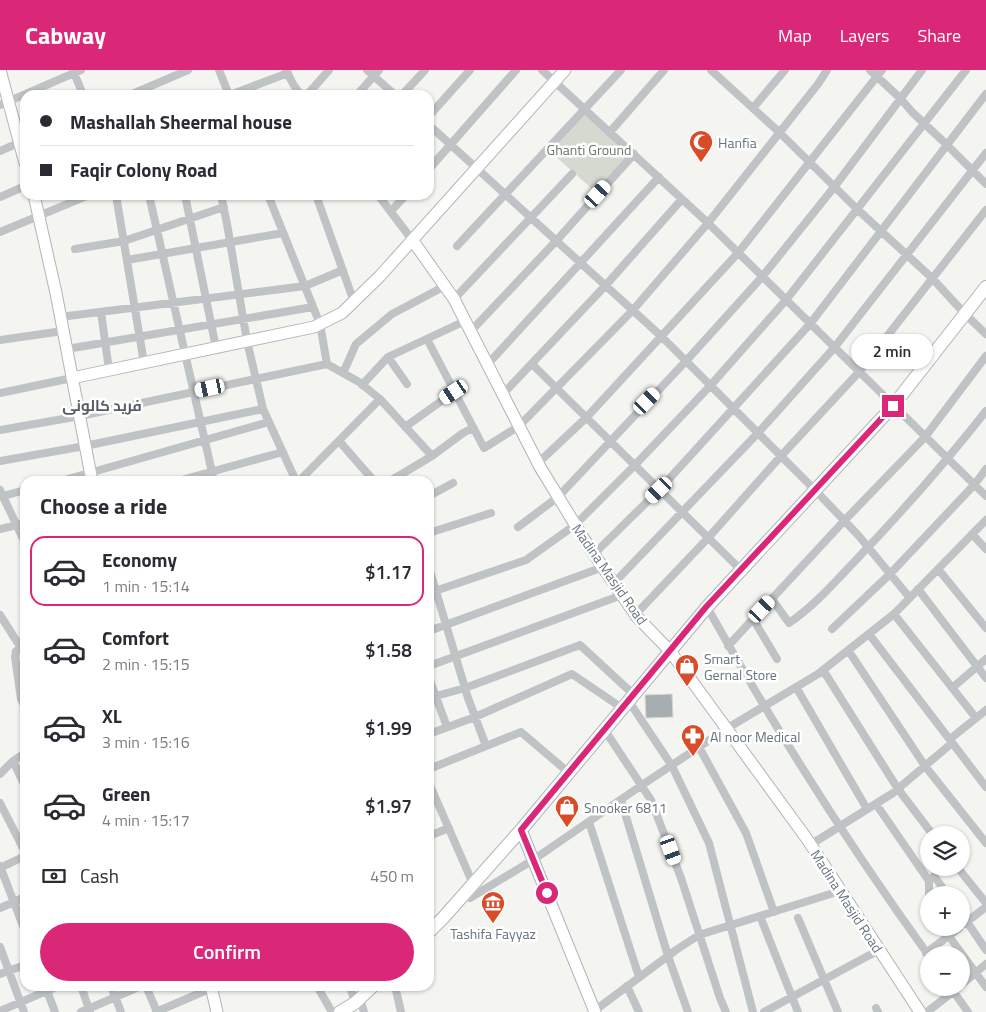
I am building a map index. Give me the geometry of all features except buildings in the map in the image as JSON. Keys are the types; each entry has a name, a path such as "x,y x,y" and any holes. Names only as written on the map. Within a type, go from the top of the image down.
{"main road":[{"path":"434,927 521,830 706,607 893,406 986,287"},
{"path":"340,1012 360,1004 369,991"}],"street":[{"path":"0,70 4,103 20,138"},
{"path":"142,90 188,70"},
{"path":"219,70 228,90"},
{"path":"311,90 329,70"},
{"path":"367,70 377,73 391,90"},
{"path":"407,90 425,70"},
{"path":"434,110 470,70"},
{"path":"434,163 516,70"},
{"path":"542,70 708,223 986,496"},
{"path":"0,393 314,326 342,313 413,241 565,70"},
{"path":"458,246 620,70"},
{"path":"610,132 664,70"},
{"path":"711,70 779,132 880,232 932,278 964,314 986,334"},
{"path":"753,108 785,70"},
{"path":"427,339 484,448 519,426 633,310 708,223 827,70"},
{"path":"870,70 986,184"},
{"path":"538,463 586,418 738,253 882,70"},
{"path":"518,526 558,496 686,361 762,277 835,186 922,70"},
{"path":"434,591 526,560 575,525 710,386 786,300 966,70"},
{"path":"33,90 76,71 82,90"},
{"path":"242,90 287,72 298,90"},
{"path":"362,90 377,73"},
{"path":"594,554 659,490 810,324 986,94"},
{"path":"4,103 20,96"},
{"path":"434,129 661,336 815,490 868,547 910,598"},
{"path":"0,151 20,143"},
{"path":"614,583 758,433 834,348 986,153"},
{"path":"470,332 557,240 634,154"},
{"path":"454,299 572,174"},
{"path":"487,365 659,178"},
{"path":"0,197 20,188"},
{"path":"502,395 606,285 682,199"},
{"path":"35,200 92,476"},
{"path":"0,232 77,200"},
{"path":"117,200 144,363"},
{"path":"150,200 213,476"},
{"path":"186,200 216,348"},
{"path":"222,200 247,341 263,409 295,476"},
{"path":"270,200 320,324 327,364"},
{"path":"318,200 354,302"},
{"path":"382,200 413,241"},
{"path":"391,212 402,200"},
{"path":"75,249 124,240 224,207"},
{"path":"636,614 859,372 986,210"},
{"path":"127,260 284,233"},
{"name":"Madina Masjid Road","path":"413,241 454,299 538,463 594,554 636,614 670,651 810,845 920,1012"},
{"path":"60,316 305,286 342,270"},
{"path":"342,373 356,344 392,314 446,286"},
{"path":"66,349 313,307"},
{"path":"100,312 109,370"},
{"path":"362,385 388,357 465,321"},
{"path":"0,340 63,331"},
{"path":"728,646 925,437 986,356"},
{"path":"388,357 407,384"},
{"path":"0,430 80,416 327,364 362,385 380,399 432,456"},
{"path":"532,364 741,570"},
{"path":"405,427 454,392"},
{"path":"302,476 380,399"},
{"path":"0,461 86,446 263,409"},
{"path":"772,599 789,623 807,611 948,459 986,411"},
{"path":"98,476 205,440 269,422"},
{"path":"398,476 473,428"},
{"path":"339,441 370,476"},
{"path":"197,476 283,452"},
{"path":"832,629 890,574 975,484 986,469"},
{"path":"434,493 453,483"},
{"path":"20,491 1,494 20,522"},
{"path":"434,531 492,513"},
{"path":"470,898 533,860 698,747 823,670 894,614 986,520"},
{"path":"0,529 20,524"},
{"path":"972,534 986,548"},
{"path":"434,629 603,567"},
{"path":"938,569 986,628"},
{"path":"918,589 986,678"},
{"path":"434,664 622,595"},
{"path":"434,597 446,625 474,717 486,746"},
{"path":"706,607 764,706 840,827 922,946"},
{"path":"894,614 976,718"},
{"path":"0,615 20,643"},
{"path":"753,619 778,659"},
{"path":"869,634 986,787"},
{"path":"434,696 465,688 580,645 627,701 672,766 709,843 753,1012"},
{"path":"20,649 16,651 15,657 20,691"},
{"path":"848,650 925,766 986,842"},
{"path":"952,688 986,659"},
{"path":"823,670 898,789 926,826"},
{"path":"434,732 474,717 572,674 627,701"},
{"path":"796,687 868,809"},
{"path":"434,701 447,727"},
{"path":"810,845 898,789 986,710"},
{"path":"604,729 651,800 666,836 726,1012"},
{"path":"434,767 521,732 568,772"},
{"path":"698,747 746,833 774,912"},
{"path":"0,774 12,761 20,756"},
{"path":"12,761 20,776"},
{"path":"621,800 668,956 688,1012"},
{"path":"434,802 449,828 473,884"},
{"path":"0,803 20,842"},
{"path":"876,804 929,881 929,886"},
{"path":"588,822 639,977"},
{"path":"434,834 449,828"},
{"path":"521,830 594,1011 699,935 840,891"},
{"path":"20,858 0,867 20,918"},
{"path":"929,881 934,876 941,886"},
{"path":"964,876 986,907 970,920"},
{"path":"0,908 20,899"},
{"path":"760,916 798,1012"},
{"path":"798,918 838,1012"},
{"path":"970,933 986,950"},
{"path":"936,946 948,936 986,987"},
{"path":"0,947 24,1012"},
{"path":"764,1012 879,950"},
{"path":"970,978 986,964"},
{"path":"0,974 20,967"},
{"path":"627,986 639,1012"},
{"path":"0,1011 42,991"},
{"path":"47,991 55,1012"},
{"path":"82,991 86,1011 129,991"},
{"path":"113,991 121,1012"},
{"path":"148,991 157,1012 203,991"},
{"path":"213,991 217,1012"},
{"path":"320,991 332,1012"},
{"path":"353,991 360,1004"},
{"path":"396,991 401,1012"},
{"path":"927,1012 946,996"},
{"path":"958,996 968,1012"}],"green space":[{"name":"Ghanti Ground","path":"584,108 634,154 598,194 547,149"}],"place":[{"name":"Hanfia","path":"701,163"},
{"name":"Smart Gernal Store","path":"687,687"},
{"name":"Al noor Medical","path":"693,757"},
{"name":"Snooker 6811","path":"567,828"},
{"name":"Tashifa Fayyaz","path":"493,924"}],"district":[{"name":"فرید کالونی","path":"102,405"}],"route":[{"path":"547,893 521,830 706,607 893,406"}]}
